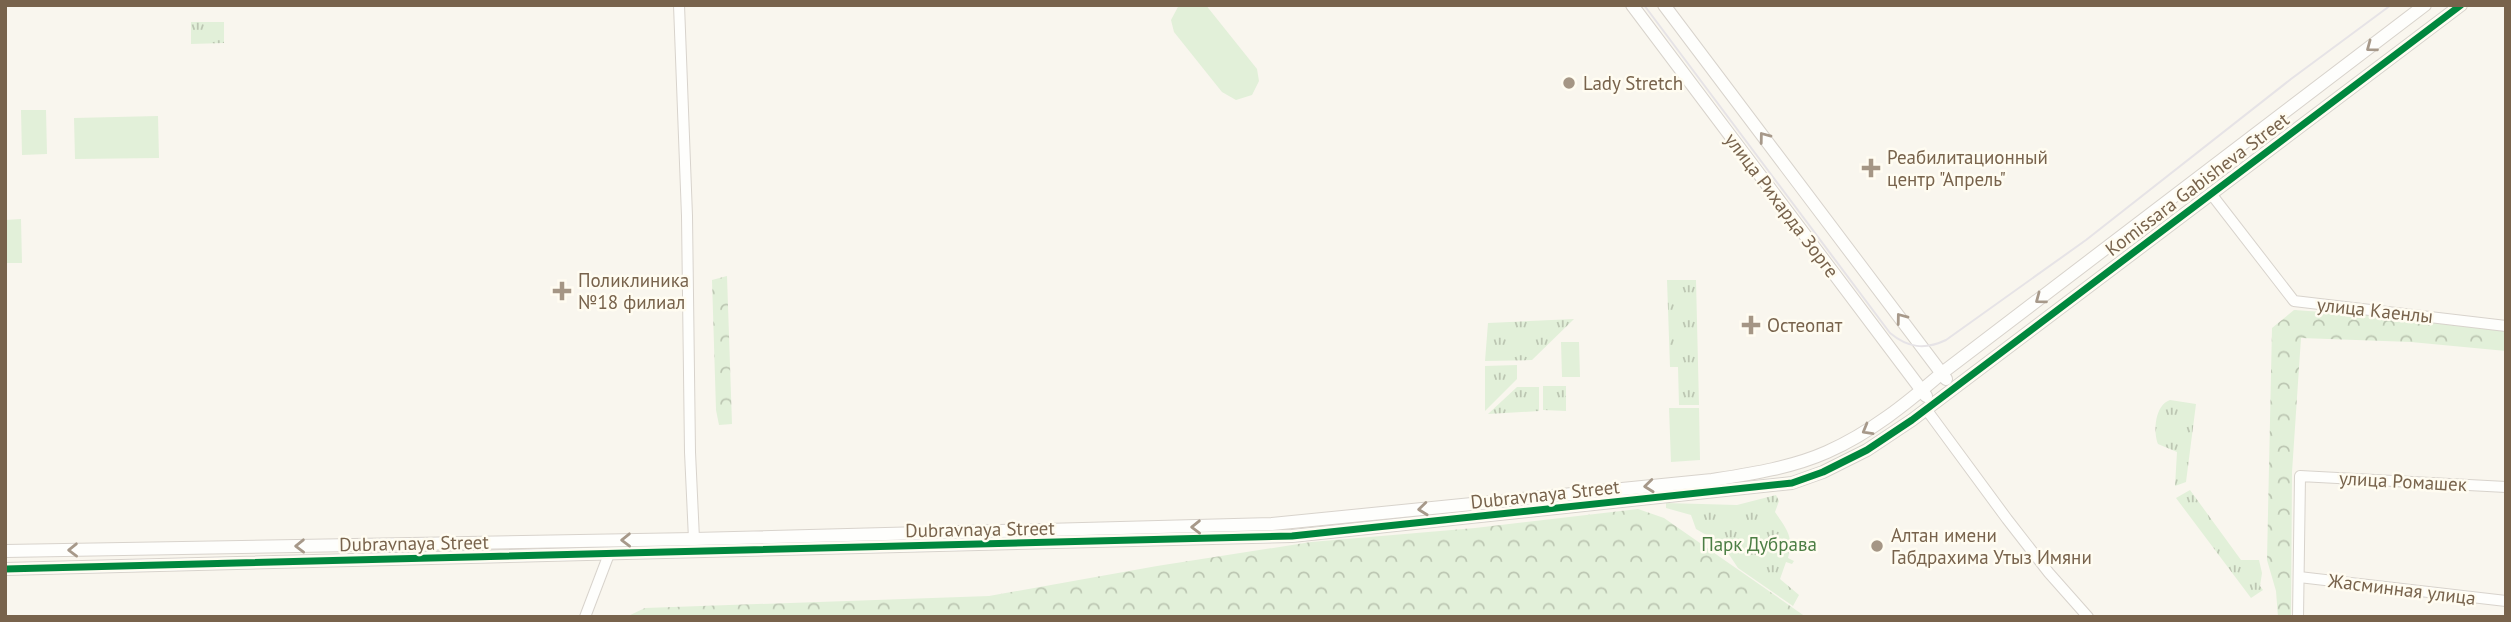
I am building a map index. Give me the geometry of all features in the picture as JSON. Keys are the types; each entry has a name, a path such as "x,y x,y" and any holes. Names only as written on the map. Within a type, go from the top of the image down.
{"street":[{"path":"679,5 687,216 694,545"},
{"name":"улица Рихарда Зорге","path":"1632,5 1922,390 1929,407"},
{"name":"улица Рихарда Зорге","path":"1664,5 1953,388"},
{"name":"Dubravnaya Street","path":"5,569 609,554 694,545 1272,524 1712,480 1775,469 1826,453 1876,425 2425,5"},
{"name":"Komissara Gabisheva Street","path":"1929,407 2461,5"},
{"name":"улица Каенлы","path":"2212,195 2294,301 2506,326"},
{"path":"1929,407 2007,519 2088,617"},
{"name":"Dubravnaya Street","path":"5,551 516,542 694,545 1276,537 1792,483 1823,472 1867,450 1929,407"},
{"name":"улица Ромашек","path":"2299,577 2300,476 2506,486"},
{"path":"516,542 516,556"},
{"path":"585,617 609,554"},
{"path":"2298,617 2299,577"},
{"name":"Жасминная улица","path":"2299,577 2506,601"}],"green space":[{"path":"1179,5 1206,5 1257,69 1259,81 1252,95 1236,100 1222,92 1174,32 1171,20"},
{"path":"191,22 224,22 224,43 191,44"},
{"path":"21,110 46,110 47,154 22,155"},
{"path":"158,116 159,158 75,159 74,118"},
{"path":"21,219 22,263 5,263 5,220"},
{"path":"727,276 732,424 719,425 716,410 712,280"},
{"path":"1667,280 1696,280 1699,405 1679,405 1678,367 1670,367"},
{"path":"2294,310 2395,317 2506,330 2506,351 2411,342 2301,338 2292,472 2291,617 2278,617 2276,591 2267,560 2272,328"},
{"path":"1574,319 1532,360 1485,361 1488,323"},
{"path":"1561,342 1579,342 1580,377 1562,377"},
{"path":"1517,365 1517,379 1485,411 1485,366"},
{"path":"1543,386 1566,386 1566,411 1543,410"},
{"path":"1517,387 1539,387 1539,411 1488,414"},
{"path":"2170,400 2196,404 2186,482 2175,486 2177,452 2158,444 2156,432 2158,413"},
{"path":"1669,408 1699,408 1700,460 1671,462"},
{"path":"2190,490 2241,560 2259,560 2262,573 2260,586 2263,590 2251,598 2176,498"},
{"name":"Парк Дубрава","path":"1776,495 1779,501 1775,512 1788,534 1788,558 1794,561 1792,564 1786,562 1780,579 1799,595 1793,606 1738,568 1722,544 1696,529 1691,515 1666,508 1666,503 1737,505"},
{"path":"1638,509 1664,518 1806,617 626,617 645,608 989,596 1311,542 1475,528"}],"tram line":[{"path":"1644,5 1890,333 1903,342 1917,346 1946,340 2086,240 2291,79 2391,5"}],"cycle path":[{"path":"5,569 1292,536 1792,483 1823,472 1867,450 1912,420 2461,5"}],"place":[{"name":"Lady Stretch","path":"1569,83"},
{"name":"Реабилитационный центр \"Апрель\"","path":"1871,168"},
{"name":"Поликлиника №18 филиал","path":"562,291"},
{"name":"Остеопат","path":"1751,325"},
{"name":"Алтан имени Габдрахима Утыз Имяни","path":"1877,546"}]}
